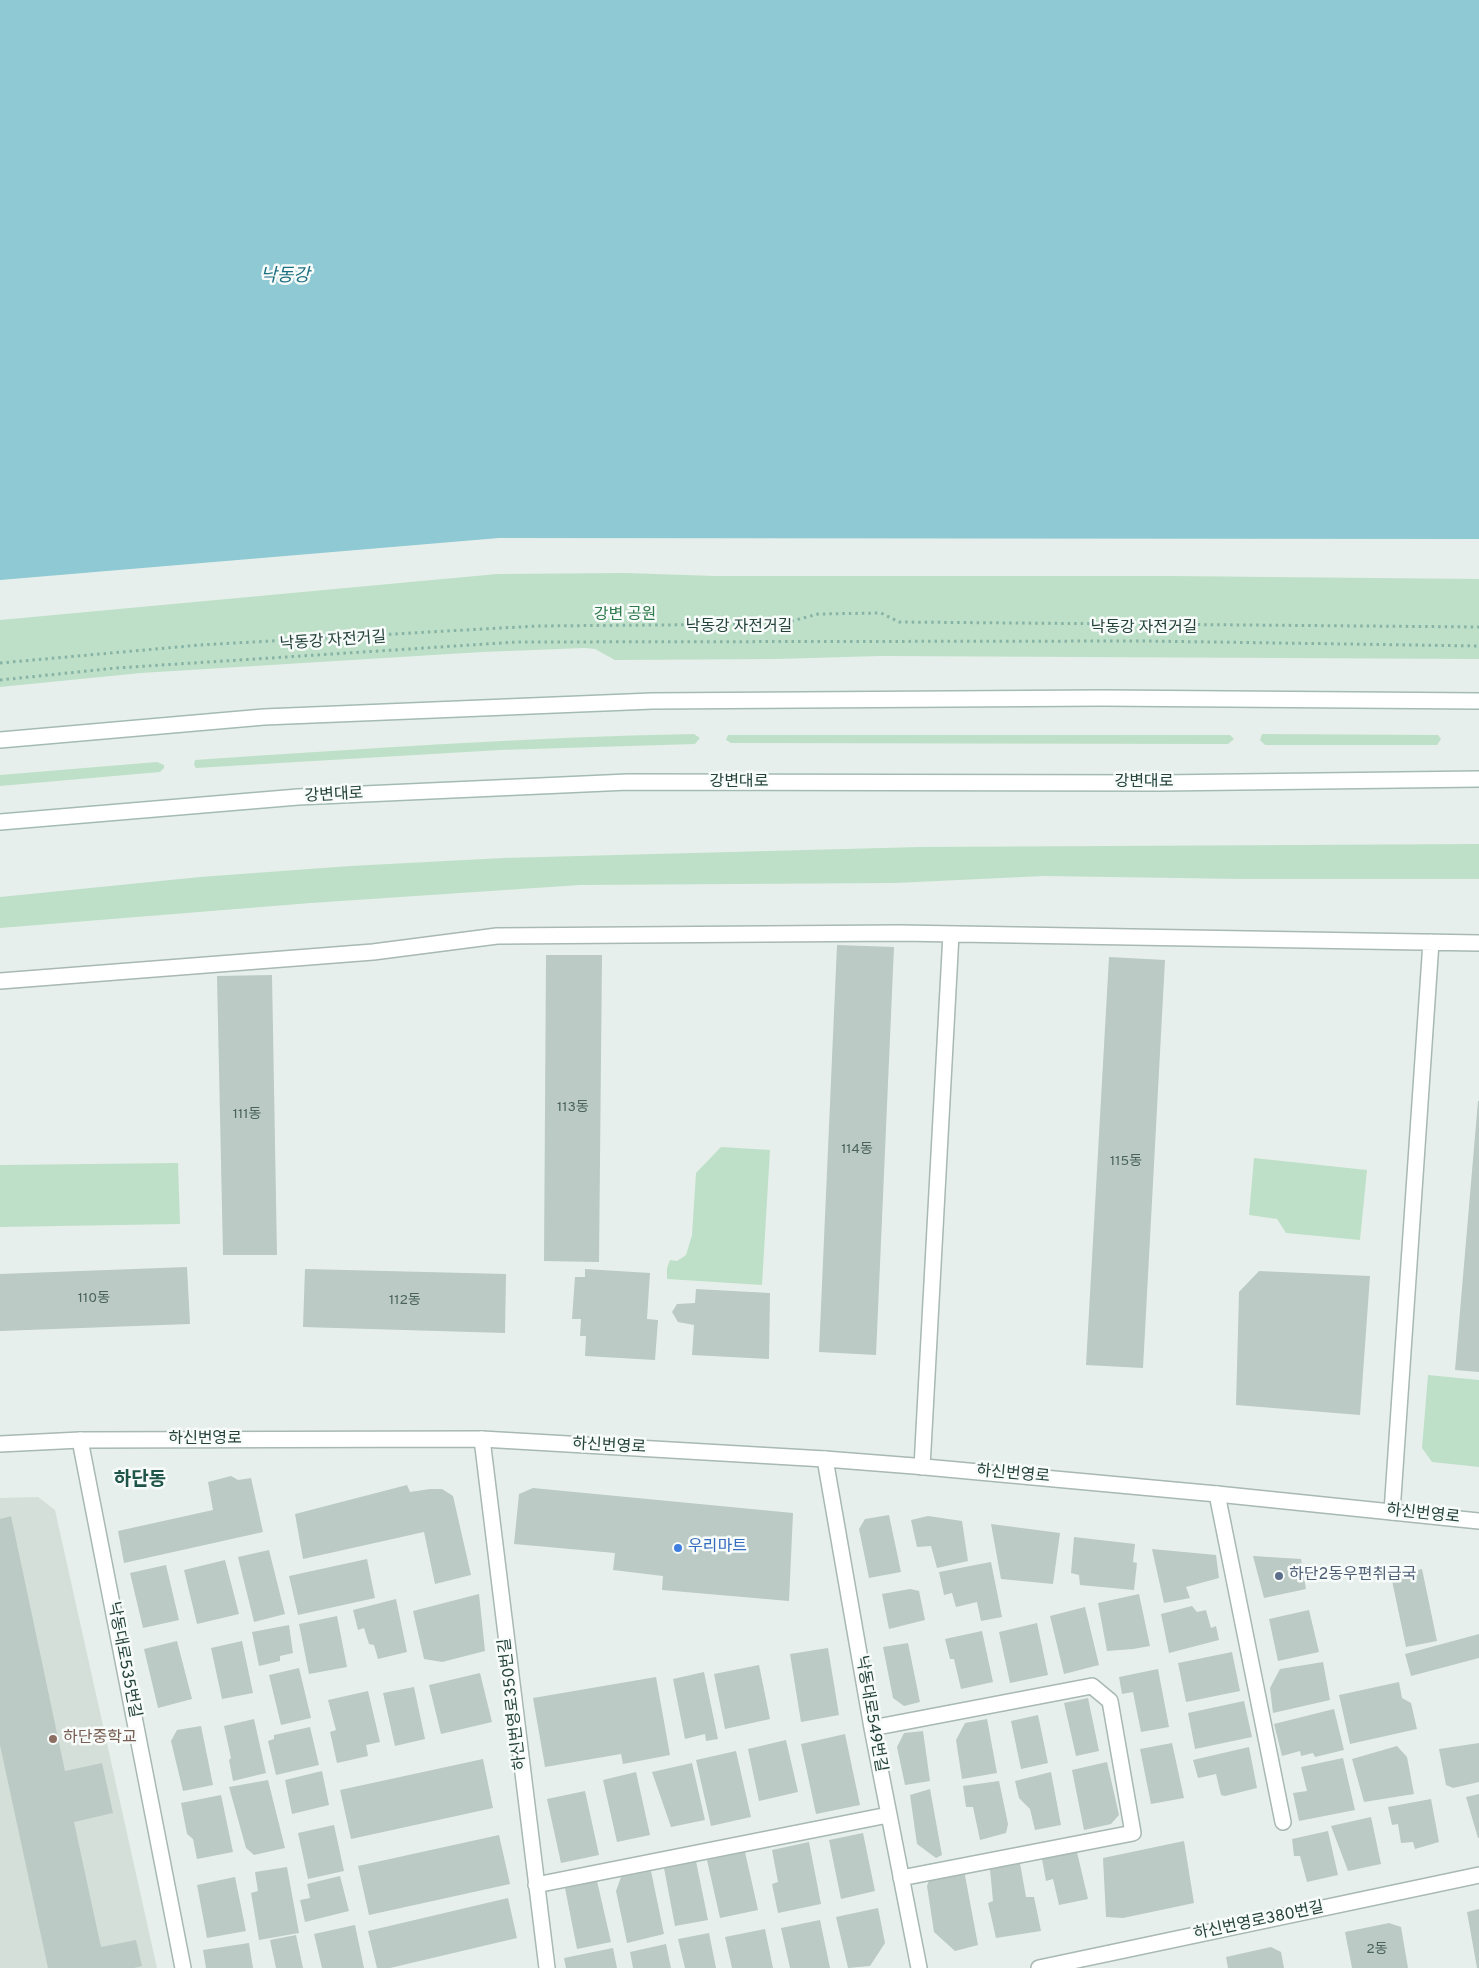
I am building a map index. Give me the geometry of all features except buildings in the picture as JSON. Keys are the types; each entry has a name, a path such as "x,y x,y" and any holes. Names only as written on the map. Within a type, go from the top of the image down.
{"street":[{"path":"0,740 264,717 652,701 1102,698 1479,701"},
{"name":"강변대로","path":"0,822 298,797 628,782 1160,783 1479,779"},
{"path":"0,981 373,952 497,936 900,932 1479,943"},
{"path":"922,1467 951,934"},
{"path":"1392,1512 1432,942"},
{"name":"하신번영로","path":"0,1444 80,1440 482,1439 825,1459 1217,1494 1479,1521"},
{"name":"하신번영로350번길","path":"482,1439 547,1968"},
{"name":"낙동대로535번길","path":"80,1440 183,1968"},
{"name":"낙동대로549번길","path":"825,1459 888,1815 919,1968"},
{"path":"1217,1494 1284,1822"},
{"path":"872,1728 1092,1686 1110,1702 1133,1833 901,1878"},
{"path":"536,1885 888,1815"},
{"name":"하신번영로380번길","path":"1039,1968 1479,1876"}],"path":[{"path":"0,663 200,646 456,630 537,626 781,624 818,614 881,613 899,622 1479,627"},
{"name":"낙동강 자전거길","path":"0,680 126,668 517,642 1146,641 1479,646"}],"shaded area":[{"name":"하단중학교","path":"38,1497 55,1510 157,1968 0,1968 0,1498"}],"green space":[{"name":"강변 공원","path":"625,573 716,576 1170,576 1479,579 1479,659 881,656 615,660 595,649 585,648 482,652 141,673 0,687 0,620 497,574"},
{"path":"694,734 700,738 695,744 500,750 196,768 194,765 195,760 382,748 569,738"},
{"path":"1262,734 1438,735 1441,739 1437,745 1265,745 1260,740"},
{"path":"728,735 1230,735 1234,739 1228,744 731,743 726,740"},
{"path":"157,762 164,765 160,772 0,786 0,775"},
{"path":"1479,844 1479,879 1242,879 1044,876 895,883 580,885 311,903 0,928 0,897 200,877 350,866 503,858 920,847"},
{"path":"721,1147 770,1150 762,1285 667,1279 667,1268 670,1260 677,1261 686,1255 692,1235 696,1173"},
{"path":"1254,1158 1367,1170 1360,1240 1286,1233 1277,1219 1249,1215"},
{"path":"178,1163 180,1224 0,1227 0,1165"},
{"path":"1428,1375 1479,1380 1479,1467 1432,1462 1422,1448"}],"water":[{"name":"낙동강","path":"0,0 1479,0 1479,539 499,538 0,580"}],"place":[{"name":"우리마트","path":"678,1548"},
{"name":"하단2동우편취급국","path":"1279,1576"},
{"name":"하단중학교","path":"53,1739"}],"district":[{"name":"하단동","path":"140,1481"}]}
